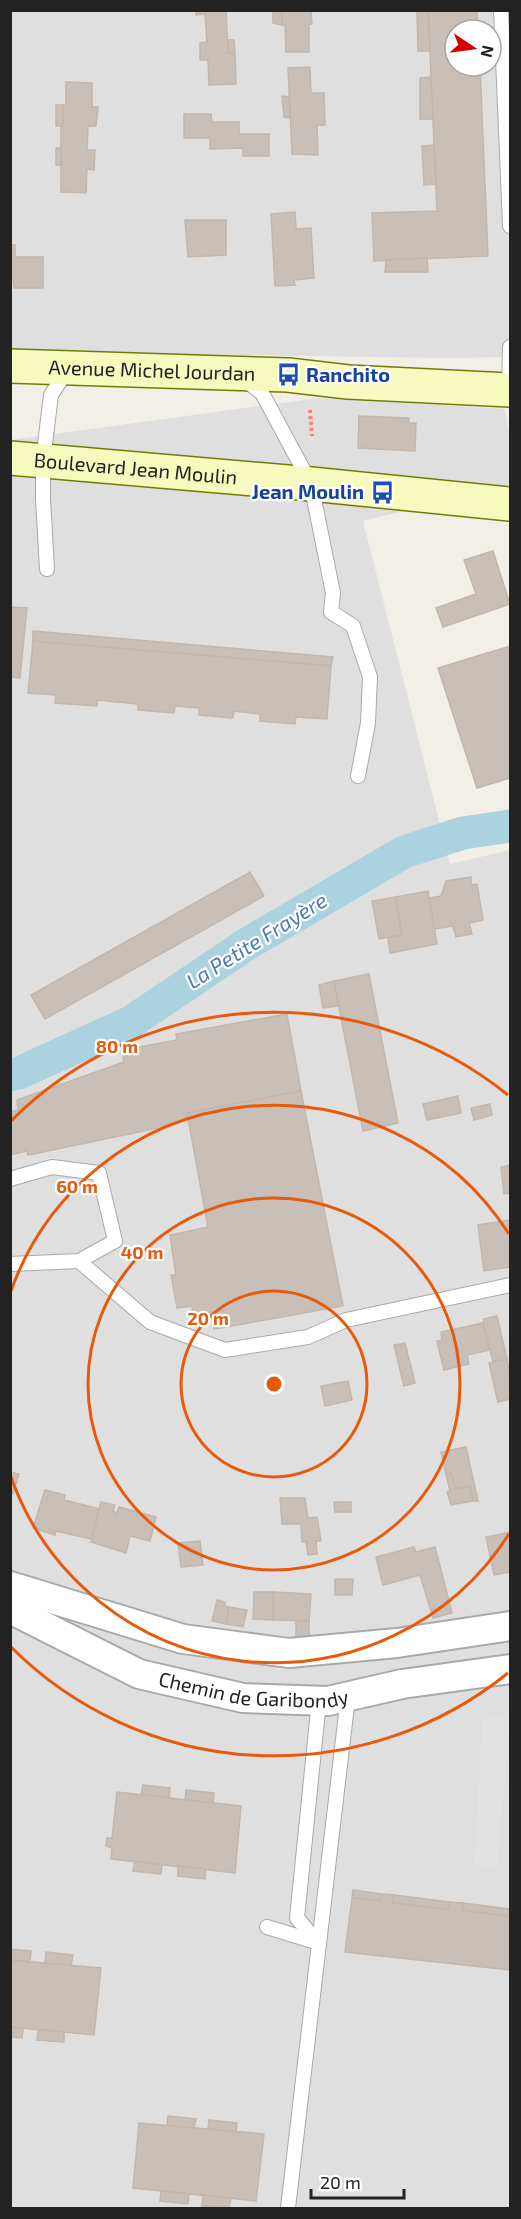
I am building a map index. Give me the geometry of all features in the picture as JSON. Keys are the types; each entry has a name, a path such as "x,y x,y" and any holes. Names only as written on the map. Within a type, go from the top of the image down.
{"main road":[{"name":"Avenue Michel Jourdan","path":"10,366 288,375 328,380 510,390"},
{"name":"Boulevard Jean Moulin","path":"10,458 510,504"}],"street":[{"name":"Chemin de Garibondy","path":"10,1586 183,1639 289,1653 397,1643 510,1626"},
{"name":"Chemin de Garibondy","path":"10,1609 139,1674 243,1698 318,1701 348,1697 402,1684 510,1669"}],"lane":[{"path":"501,10 510,226"},
{"path":"510,347 510,390"},
{"path":"47,569 43,460 51,395 69,368"},
{"path":"237,374 262,393 322,485 333,593 331,612 353,626 370,677 368,723 358,776"},
{"path":"10,1179 52,1167 99,1173 116,1241 79,1261 10,1264"},
{"path":"79,1261 150,1322 225,1350 308,1337 346,1320 510,1285"},
{"path":"288,2208 348,1697"},
{"path":"318,1701 297,1918 318,1943"},
{"path":"267,1927 318,1943"}],"path":[{"path":"322,485 312,436 310,407 326,394 328,380"}],"shaded area":[{"path":"11,11 510,11 510,357 11,352"},
{"path":"319,398 505,409 510,438 510,485 363,521 450,864 510,850 510,2208 11,2208 10,440"},
{"path":"483,1718 510,1718 497,1868 474,1864"}],"building":[{"path":"196,10 226,10 228,53 235,53 236,84 209,85 208,60 200,60 200,43 207,42 205,14 196,15"},
{"path":"273,10 282,10 282,25 273,23"},
{"path":"282,10 311,10 309,52 286,52"},
{"path":"428,10 477,10 477,18 443,18 443,78 481,78 488,256 374,261 372,213 437,211"},
{"path":"417,13 428,13 430,51 418,51"},
{"path":"228,40 234,40 235,53 228,53"},
{"path":"310,67 311,93 324,93 325,125 317,125 318,155 292,154 288,68"},
{"path":"431,77 433,119 420,119 420,78"},
{"path":"66,82 92,83 92,107 98,107 96,126 88,126 87,150 95,150 94,170 87,169 86,193 61,192 61,126 63,126 63,105 66,105"},
{"path":"282,96 289,97 290,118 284,117"},
{"path":"56,105 63,105 63,126 56,126"},
{"path":"184,114 211,114 212,122 239,122 239,134 269,134 269,156 243,156 243,148 210,149 210,138 184,138"},
{"path":"434,145 436,184 424,185 422,146"},
{"path":"56,148 61,148 61,165 56,165"},
{"path":"295,212 296,229 311,228 314,278 294,280 295,285 275,286 271,214"},
{"path":"185,220 226,220 226,255 188,257"},
{"path":"10,245 15,245 15,257 43,257 43,288 14,288 13,278 10,278"},
{"path":"427,258 428,272 385,272 386,260"},
{"path":"359,416 409,418 409,423 416,423 415,451 358,448"},
{"path":"493,551 510,604 443,627 436,608 476,594 464,560"},
{"path":"10,607 27,608 20,678 10,677"},
{"path":"33,631 333,657 331,666 33,641"},
{"path":"33,641 331,666 327,719 296,717 295,724 260,721 260,714 234,711 233,718 199,715 199,708 175,706 174,713 138,710 138,704 97,700 97,706 55,703 56,695 28,693"},
{"path":"510,646 510,778 477,788 438,668"},
{"path":"250,872 264,896 45,1019 31,995"},
{"path":"471,877 471,885 477,884 483,920 469,923 472,934 456,937 453,926 434,929 429,898 441,896 446,881"},
{"path":"428,891 437,944 390,953 388,938 402,935 395,897"},
{"path":"395,897 402,935 379,939 372,901"},
{"path":"369,974 398,1123 363,1131 334,981"},
{"path":"334,981 338,1006 323,1008 319,985"},
{"path":"287,1014 301,1091 187,1113 189,1120 168,1124 168,1126 28,1155 27,1151 10,1155 10,1112 18,1110 17,1100 124,1062 122,1050 177,1040 176,1034"},
{"path":"301,1091 343,1306 227,1327 224,1310 193,1316 192,1306 177,1308 171,1275 176,1275 170,1235 208,1227 187,1113"},
{"path":"458,1096 461,1113 427,1120 423,1104"},
{"path":"490,1104 492,1115 474,1120 471,1108"},
{"path":"510,1165 510,1193 504,1194 501,1167"},
{"path":"510,1220 510,1267 484,1271 478,1225"},
{"path":"224,1310 227,1327 214,1329 211,1313"},
{"path":"497,1316 507,1359 493,1362 483,1323 484,1319"},
{"path":"483,1323 490,1350 467,1355 469,1364 444,1370 437,1341 442,1340 441,1332"},
{"path":"405,1343 415,1383 404,1386 394,1345"},
{"path":"507,1359 510,1399 498,1402 489,1363"},
{"path":"348,1381 352,1400 325,1406 321,1386"},
{"path":"466,1447 478,1501 473,1501 470,1486 455,1489 451,1473 446,1474 441,1452"},
{"path":"10,1472 19,1474 13,1494 10,1493"},
{"path":"451,1473 455,1489 470,1486 473,1501 451,1505 447,1492 450,1491 446,1474"},
{"path":"45,1490 65,1495 64,1500 100,1509 92,1539 56,1531 55,1535 33,1528"},
{"path":"280,1498 305,1498 308,1518 317,1517 321,1541 316,1541 317,1554 308,1555 306,1542 302,1542 301,1524 282,1524"},
{"path":"101,1502 115,1505 113,1511 117,1513 119,1507 156,1517 150,1541 130,1536 126,1553 91,1542"},
{"path":"334,1502 351,1502 351,1512 335,1512"},
{"path":"510,1532 510,1572 494,1575 486,1537"},
{"path":"200,1541 203,1565 181,1567 178,1543"},
{"path":"414,1547 416,1552 435,1547 452,1613 433,1618 420,1575 383,1585 376,1557"},
{"path":"335,1579 353,1579 352,1595 335,1595"},
{"path":"254,1592 273,1592 273,1620 253,1619"},
{"path":"273,1592 311,1594 309,1621 273,1620"},
{"path":"217,1600 225,1602 225,1606 229,1607 226,1624 212,1621"},
{"path":"229,1607 247,1610 243,1627 226,1624"},
{"path":"296,1621 309,1621 309,1637 296,1638"},
{"path":"143,1785 170,1788 169,1798 141,1795"},
{"path":"186,1790 214,1793 213,1803 185,1800"},
{"path":"117,1792 241,1806 235,1873 111,1859 112,1848 106,1846 107,1838 112,1838"},
{"path":"135,1861 162,1865 161,1874 133,1871"},
{"path":"178,1866 206,1869 205,1879 178,1876"},
{"path":"353,1890 381,1894 380,1901 352,1898"},
{"path":"381,1894 394,1895 393,1903 449,1909 449,1902 463,1903 463,1910 510,1916 510,1970 345,1952 352,1898 380,1901"},
{"path":"394,1895 449,1902 449,1909 393,1903"},
{"path":"463,1903 510,1909 510,1916 463,1910"},
{"path":"10,1949 31,1951 30,1962 10,1960"},
{"path":"46,1952 73,1955 71,1966 45,1963"},
{"path":"10,1960 101,1968 94,2035 10,2027"},
{"path":"10,2027 23,2028 22,2038 10,2037"},
{"path":"38,2030 64,2032 64,2042 37,2040"},
{"path":"168,2116 196,2119 194,2128 167,2126"},
{"path":"209,2120 237,2123 236,2132 208,2129"},
{"path":"139,2123 264,2134 256,2201 133,2188"},
{"path":"161,2191 189,2194 188,2204 160,2201"},
{"path":"203,2195 231,2198 229,2208 202,2206"}],"waterway":[{"name":"La Petite Frayère","path":"10,1075 131,1022 247,944 404,852 463,833 510,826"}],"place":[{"name":"Ranchito","path":"288,375"},
{"name":"Jean Moulin","path":"382,492"}]}
